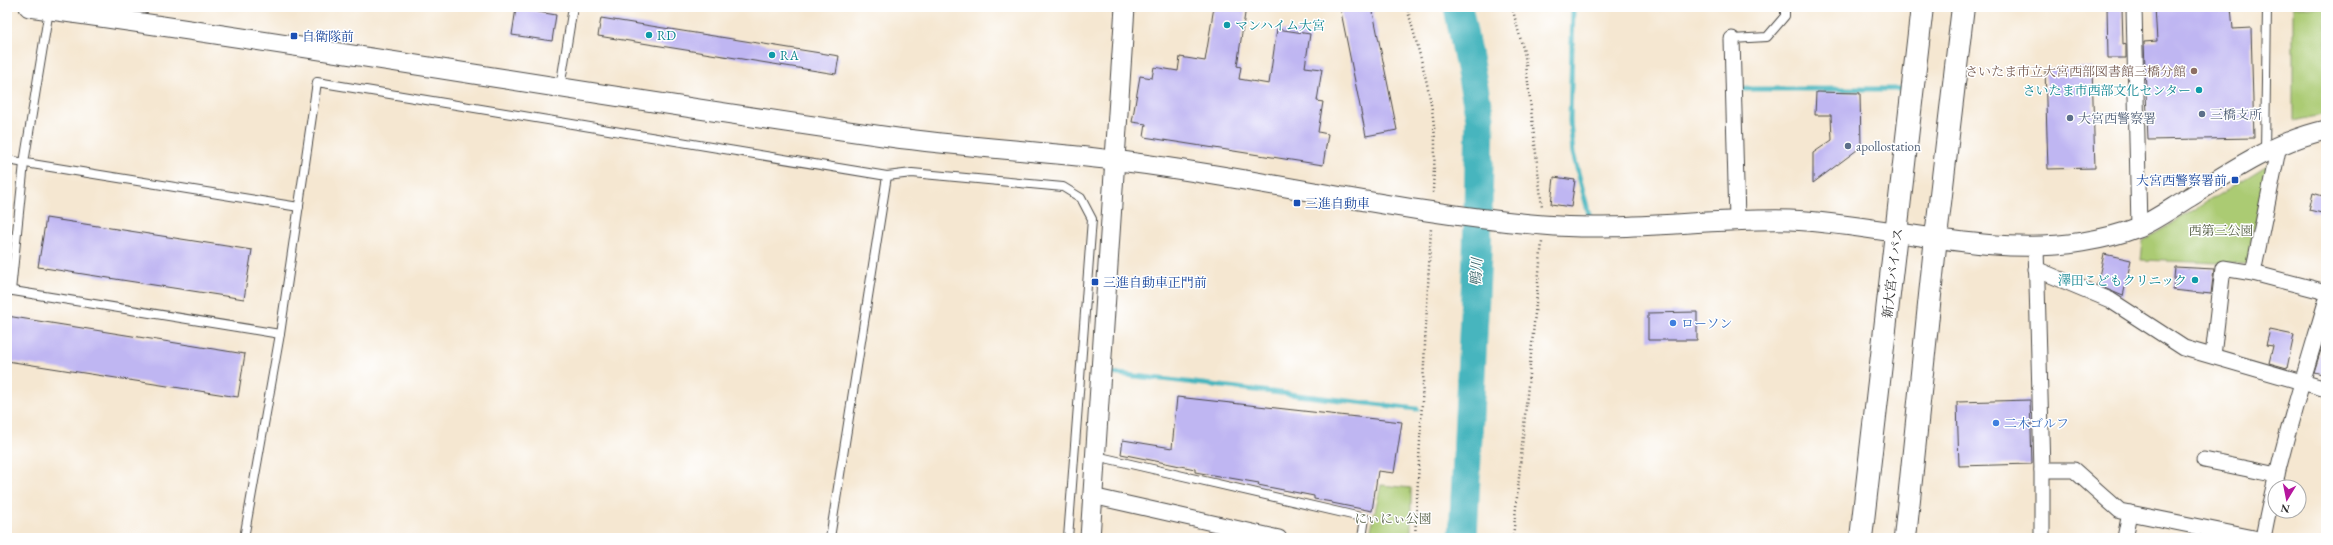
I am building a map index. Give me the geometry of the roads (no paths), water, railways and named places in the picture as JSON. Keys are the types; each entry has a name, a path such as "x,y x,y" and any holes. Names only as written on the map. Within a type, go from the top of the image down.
{"highway":[{"name":"新大宮バイパス","path":"1861,538 1922,7"},
{"path":"1905,538 1936,237 1963,7"}],"street":[{"path":"29,7 903,139 1114,160 1436,211 1540,225 1622,228 1737,220 1792,220 1983,244 2036,248 2080,243 2138,227 2164,213 2240,165 2272,149 2326,130"},
{"path":"1090,538 1125,7"},
{"path":"2134,7 2138,227"},
{"path":"1732,38 1737,220"},
{"path":"2253,273 2272,149"},
{"path":"2036,248 2042,470 2042,538"},
{"path":"2213,356 2223,268 2253,273 2326,292"},
{"path":"2036,269 2110,300 2184,348 2326,389"},
{"path":"2263,538 2277,475 2302,382 2326,302"},
{"path":"2204,460 2277,475"},
{"path":"2042,470 2074,470 2120,510 2254,538"},
{"path":"1092,496 1279,538"},
{"path":"2125,538 2130,513"}],"lane":[{"path":"560,88 573,7"},
{"path":"1732,38 1767,36 1784,16 1785,7"},
{"path":"2267,7 2272,149"},
{"path":"49,10 24,163 9,290 280,334"},
{"path":"244,538 280,334 317,82 887,176 912,173 1062,187 1081,198 1092,219 1068,538"},
{"path":"7,160 299,207"},
{"path":"830,538 887,176"},
{"path":"1095,456 1365,518 1362,538"}],"waterway":[{"name":"鴨川","path":"1458,7 1480,118 1477,254 1463,538"},
{"path":"1573,7 1570,121 1573,153 1590,218"},
{"path":"1738,89 1907,89"},
{"path":"1109,373 1417,409"}],"place":[{"name":"マンハイム大宮","path":"1227,25"},
{"name":"RD","path":"649,35"},
{"name":"自衛隊前","path":"294,36"},
{"name":"RA","path":"772,55"},
{"name":"さいたま市立大宮西部図書館三橋分館","path":"2194,71"},
{"name":"さいたま市西部文化センター","path":"2199,90"},
{"name":"三橋支所","path":"2202,114"},
{"name":"大宮西警察署","path":"2070,118"},
{"name":"apollostation","path":"1848,146"},
{"name":"大宮西警察署前","path":"2235,180"},
{"name":"三進自動車","path":"1297,203"},
{"name":"澤田こどもクリニック","path":"2195,280"},
{"name":"三進自動車正門前","path":"1095,282"},
{"name":"ローソン","path":"1673,323"},
{"name":"二木ゴルフ","path":"1996,423"}],"park label":[{"name":"西第三公園","path":"2221,230"},
{"name":"にぃにぃ公園","path":"1393,518"}]}
